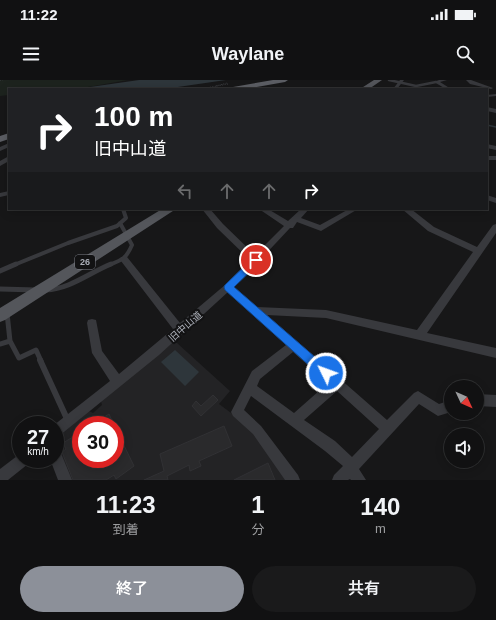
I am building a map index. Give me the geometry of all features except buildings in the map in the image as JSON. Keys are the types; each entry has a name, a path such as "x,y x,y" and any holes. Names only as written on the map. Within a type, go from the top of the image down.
{"highway":[{"path":"229,86 273,80"},
{"path":"229,86 285,80"}],"main road":[{"path":"366,88 379,80"},
{"name":"26","path":"3,313 167,210"}],"street":[{"path":"436,82 444,80"},
{"path":"468,80 472,83 491,88"},
{"path":"436,82 447,88"},
{"path":"207,210 220,226 256,260"},
{"path":"266,210 293,222 322,228 352,210"},
{"name":"旧中山道","path":"64,424 118,382 180,330 256,260 304,210"},
{"path":"407,210 431,229 478,251"},
{"path":"422,336 422,331 496,226"},
{"path":"124,259 180,330"},
{"path":"228,287 387,428"},
{"path":"255,311 279,310 326,314 496,353"},
{"path":"92,323 97,354 118,382"},
{"path":"293,480 257,430 237,412 256,375 294,344"},
{"path":"295,420 337,383"},
{"path":"249,387 330,446 352,467 359,480"},
{"path":"339,480 418,397 438,410 444,408"},
{"path":"484,400 496,401"},
{"path":"0,478 12,468"},
{"path":"60,468 65,480"}],"lane":[{"path":"389,80 401,81 416,86 436,82"},
{"path":"0,271 120,223 126,218 122,210"},
{"path":"0,290 56,290 75,283 91,273 124,259 128,255 132,246 120,223"},
{"path":"3,313 10,341 19,358 36,350 68,421"},
{"path":"0,344 10,341"}],"path":[{"path":"205,88 229,86"}],"shaded area":[{"path":"0,80 128,80 83,88 8,88 8,95 0,96"},
{"path":"139,80 226,80 171,88 83,88"},
{"path":"171,343 177,343 230,391 219,404 250,427 290,480 67,480 62,468 64,468 64,432 72,425 72,468 124,468 124,416 83,416 89,411 93,413 102,405 101,401"},
{"path":"175,350 199,372 185,386 161,362"}],"waterway":[{"path":"488,125 496,127"}],"route":[{"path":"256,260 228,287 326,373"}]}
